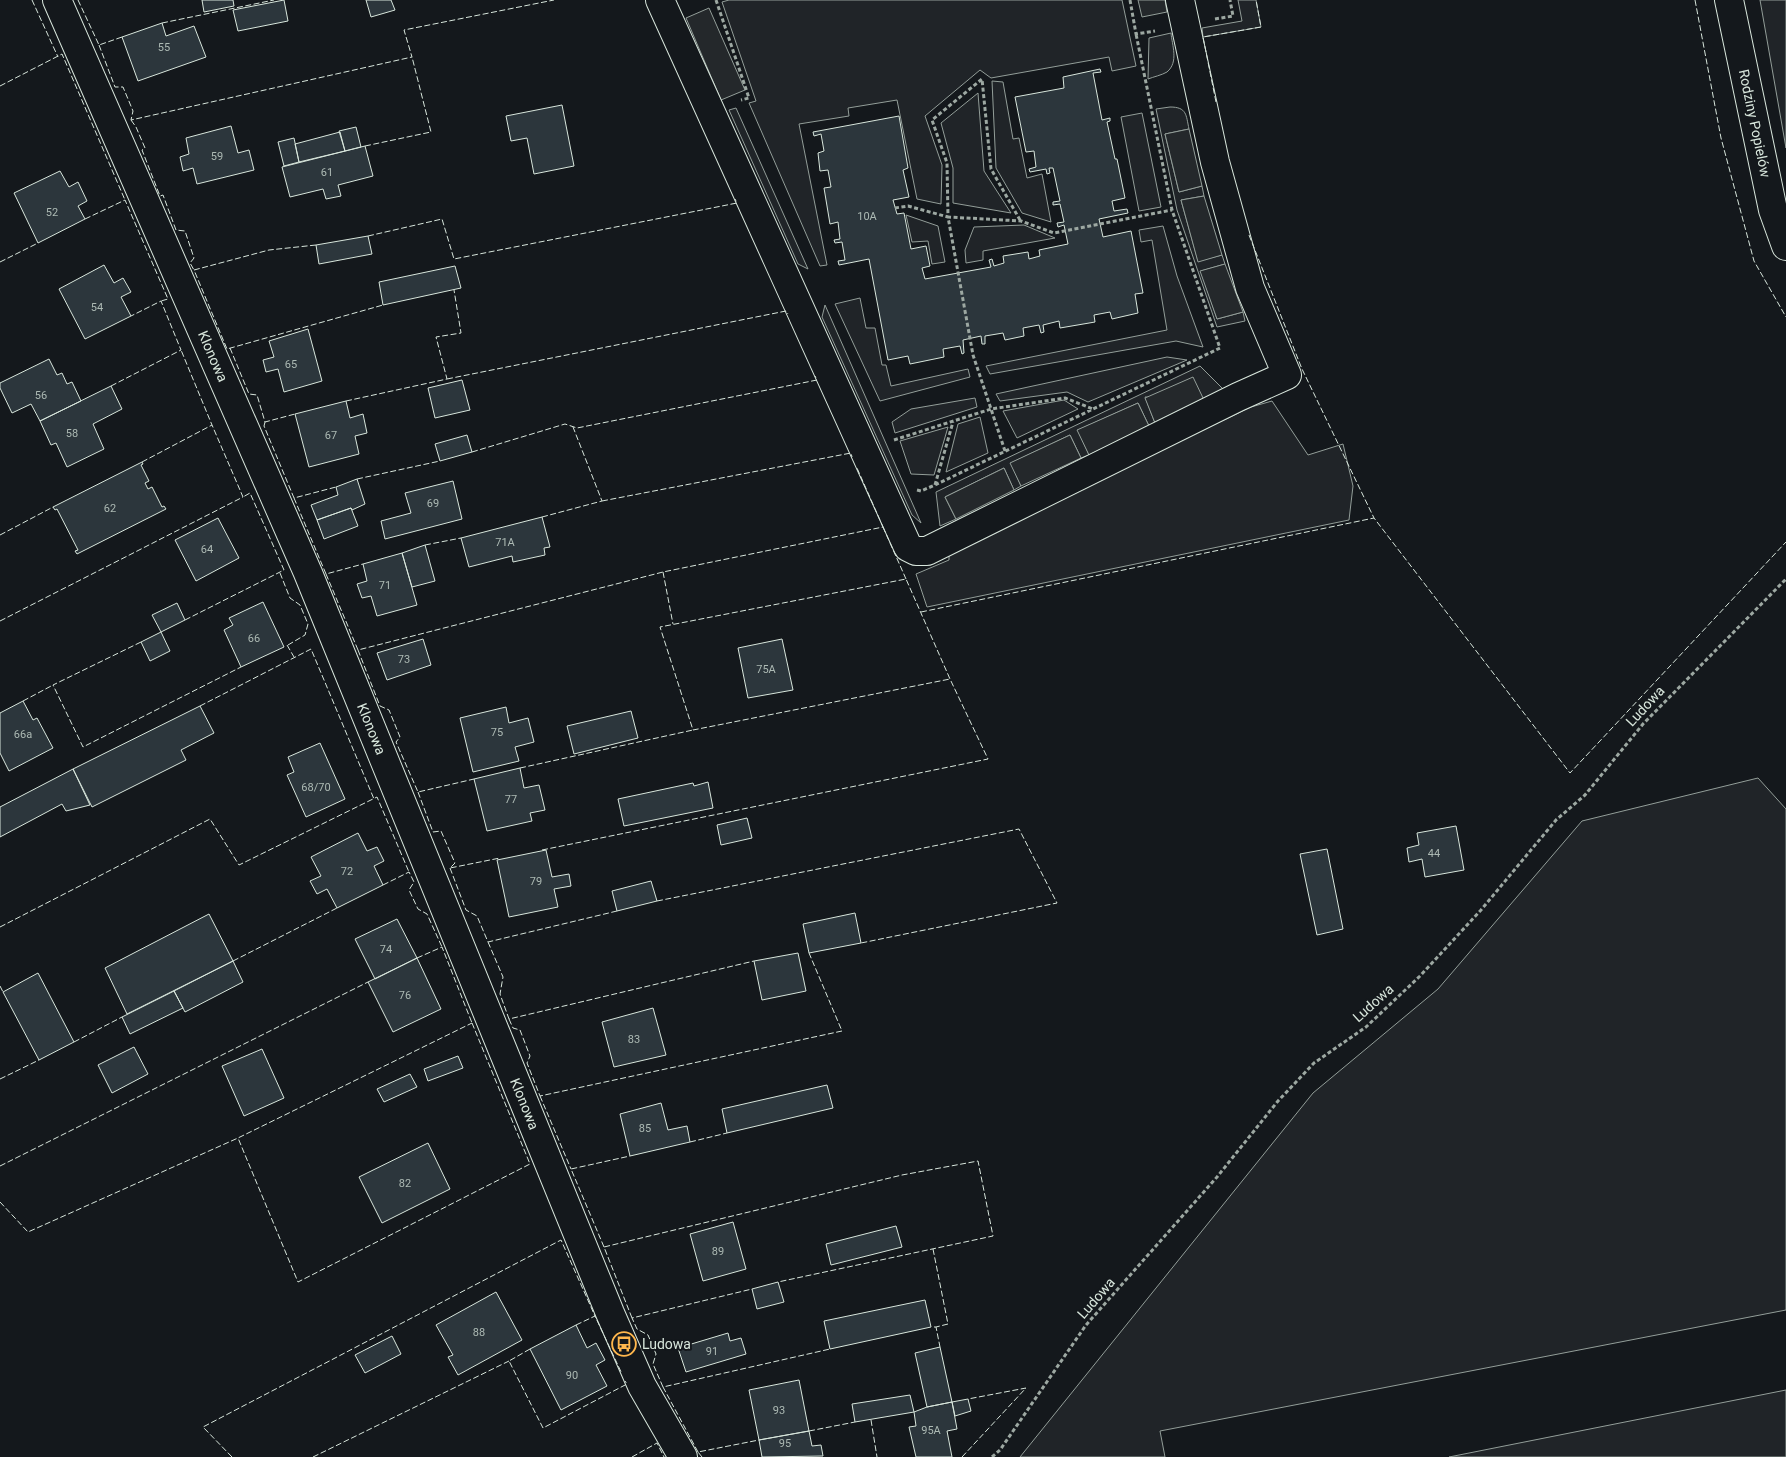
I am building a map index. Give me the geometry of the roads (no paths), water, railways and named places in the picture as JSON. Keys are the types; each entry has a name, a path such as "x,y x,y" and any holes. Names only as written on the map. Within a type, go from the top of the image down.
{"street":[{"name":"Klonowa","path":"57,0 308,573 610,1313 642,1386 683,1457"},
{"path":"660,0 908,547 916,551 927,551 1287,375 1250,288 1215,162 1183,13"},
{"name":"Rodziny Popielów","path":"1729,0 1773,210 1786,246"}],"place":[{"name":"Ludowa","path":"624,1344"}]}
